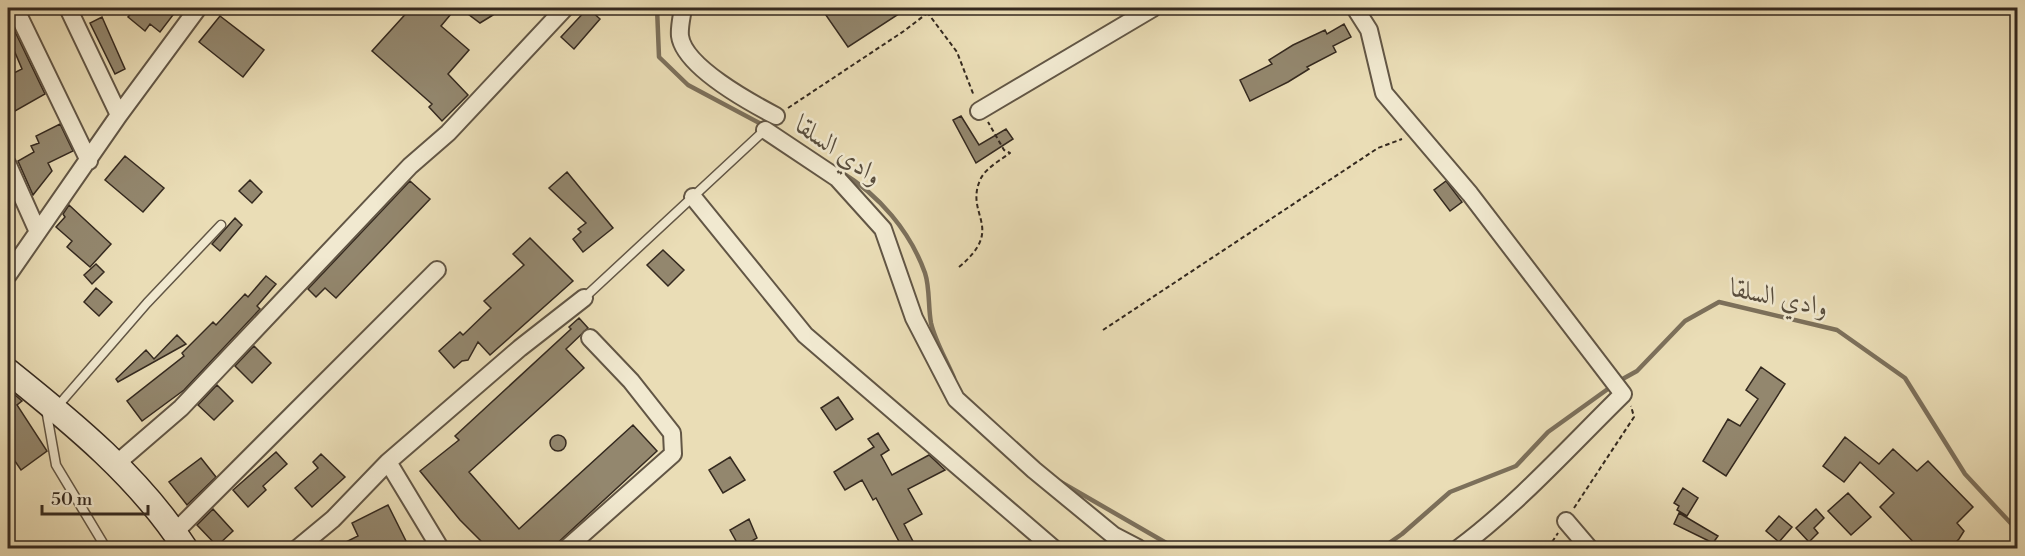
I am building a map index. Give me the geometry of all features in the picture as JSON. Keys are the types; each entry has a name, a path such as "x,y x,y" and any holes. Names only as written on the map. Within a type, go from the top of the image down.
{"main road":[{"path":"8,371 50,404 116,464 180,540"}],"street":[{"path":"15,8 89,160"},
{"path":"69,8 119,115"},
{"path":"8,275 119,115 198,8"},
{"path":"116,464 181,408 410,166 448,133 566,8"},
{"path":"683,8 680,37 688,52 733,93 776,116"},
{"path":"979,111 1153,8"},
{"path":"1354,8 1369,30 1384,93 1470,194 1623,394 1566,454 1459,549"},
{"path":"765,130 837,178 883,229 914,318 956,399 1069,499 1113,535 1138,549"},
{"path":"8,165 38,232"},
{"path":"693,197 805,335 1053,549"},
{"path":"180,540 437,270"},
{"path":"298,549 333,519 388,462 520,348 584,298"},
{"path":"567,549 673,454 672,433 631,381 590,338"},
{"path":"388,462 440,549"},
{"path":"1566,521 1589,549"}],"lane":[{"path":"584,298 765,130 776,116"},
{"path":"106,549 56,465 50,404 221,225"}],"path":[{"path":"776,116 904,31 934,8"},
{"path":"927,12 957,52 979,111 992,125 1004,150 1010,153 981,178 977,199 983,241 975,253 959,267"},
{"path":"1103,330 1378,148 1418,133"},
{"path":"1548,549 1634,417 1629,397 1623,394"}],"building":[{"path":"136,8 164,8 173,15 160,32 150,24 145,31 128,17"},
{"path":"411,8 456,8 441,26 469,50 448,74 468,95 442,121 429,107 432,104 372,51"},
{"path":"460,8 492,8 493,15 480,23"},
{"path":"588,8 600,19 574,49 561,37"},
{"path":"821,8 908,8 848,47"},
{"path":"220,16 264,50 243,77 199,42"},
{"path":"8,17 45,94 8,115 8,76 22,69 8,36"},
{"path":"102,17 125,69 115,74 90,23"},
{"path":"1344,24 1351,37 1333,46 1336,52 1307,67 1309,69 1288,82 1250,101 1240,80 1272,64 1269,60 1293,45 1325,30 1327,34"},
{"path":"961,116 979,145 1006,129 1013,139 976,163 953,120"},
{"path":"60,124 73,151 48,163 52,171 33,195 18,161 34,152 31,146 39,143 36,136"},
{"path":"125,156 164,188 143,212 105,180"},
{"path":"567,172 613,228 583,252 573,239 581,232 578,229 586,223 549,188"},
{"path":"250,180 262,192 252,203 239,191"},
{"path":"410,181 430,199 336,298 325,288 316,297 308,289"},
{"path":"1446,181 1462,202 1450,211 1434,190"},
{"path":"69,205 111,244 90,267 67,247 72,241 56,227 65,217 63,214"},
{"path":"235,218 242,225 220,251 212,244"},
{"path":"530,238 573,281 490,355 478,342 468,360 462,361 454,368 439,351 460,332 463,335 491,308 484,301 524,265 513,254"},
{"path":"663,250 684,270 668,286 647,265"},
{"path":"96,264 104,272 92,284 84,275"},
{"path":"266,276 276,284 257,306 260,309 184,390 142,421 127,401 184,356 182,353 213,322 216,325 245,294 248,297"},
{"path":"96,288 112,302 99,316 84,302"},
{"path":"579,318 588,328 566,349 584,368 469,472 519,529 633,425 657,451 551,549 489,549 460,520 420,471 459,440 455,436 571,329 569,327"},
{"path":"177,335 186,344 118,382 116,379 146,350 154,359"},
{"path":"254,346 271,363 252,383 235,366"},
{"path":"1761,367 1785,384 1726,476 1703,461 1728,419 1740,426 1758,399 1746,390"},
{"path":"217,385 233,401 214,420 198,405"},
{"path":"8,389 22,401 17,405 47,451 21,470 8,451"},
{"path":"838,397 853,419 836,430 821,408"},
{"path":"878,433 889,450 881,455 892,475 929,455 945,470 908,489 922,514 904,524 917,549 903,549 876,498 873,500 862,480 845,490 834,472 874,447 868,439"},
{"path":"558,435 566,443 558,451 550,443"},
{"path":"1845,437 1879,464 1893,449 1917,471 1928,461 1973,507 1957,523 1964,531 1959,539 1949,549 1920,549 1880,507 1894,493 1860,462 1844,482 1823,466"},
{"path":"276,452 287,464 263,486 266,490 248,507 233,490"},
{"path":"321,454 345,477 312,507 295,488 318,468 313,462"},
{"path":"730,457 745,480 723,493 709,470"},
{"path":"201,458 216,477 187,505 169,482"},
{"path":"1683,488 1698,498 1687,516 1677,510 1679,506 1674,503"},
{"path":"1848,493 1871,517 1851,535 1828,511"},
{"path":"388,505 410,549 332,549 358,536 352,523"},
{"path":"213,509 233,531 217,546 197,525"},
{"path":"1816,509 1824,518 1814,528 1818,533 1809,542 1796,528"},
{"path":"1679,513 1718,536 1713,543 1674,524"},
{"path":"1779,516 1792,527 1779,542 1766,531"},
{"path":"749,519 757,538 740,548 730,530"}],"waterway":[{"name":"وادي السلقا","path":"657,8 659,57 688,85 765,126"},
{"name":"وادي السلقا","path":"841,172 855,181 892,215 911,243 927,279 933,330 954,378"},
{"name":"وادي السلقا","path":"1619,381 1637,371 1685,321 1719,302 1837,330 1905,378 1965,474 2018,531"},
{"name":"وادي السلقا","path":"1382,548 1402,534 1450,492 1516,466 1548,432 1612,386"},
{"name":"وادي السلقا","path":"1059,481 1175,548"}]}
